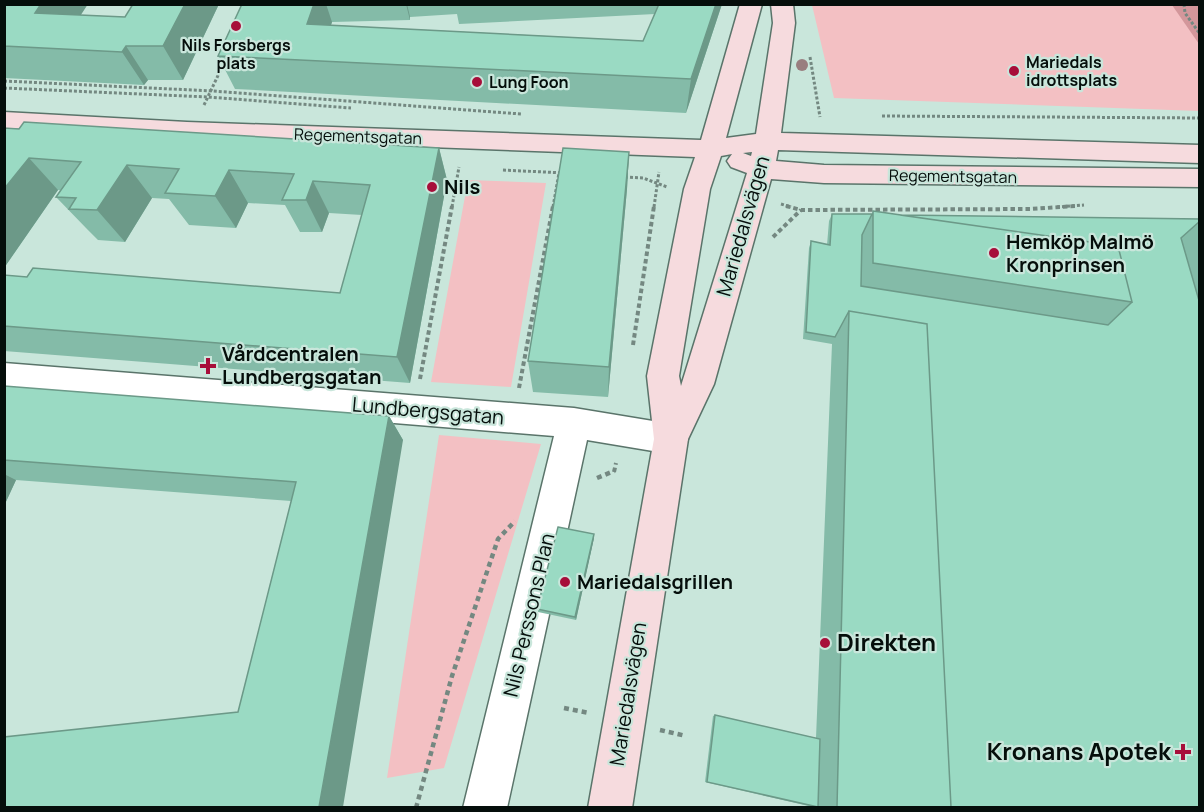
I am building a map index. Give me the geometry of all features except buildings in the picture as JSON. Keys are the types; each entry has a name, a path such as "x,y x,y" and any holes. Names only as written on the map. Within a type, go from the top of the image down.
{"main road":[{"name":"Mariedalsvägen","path":"671,440 663,376 697,189 711,149 751,4"},
{"name":"Mariedalsvägen","path":"610,807 671,440 698,384 761,169 773,113 783,34 782,4"},
{"name":"Regementsgatan","path":"4,120 187,130 711,149 767,141 1200,154"},
{"name":"Regementsgatan","path":"711,149 761,169 835,174 1200,178"}],"street":[{"path":"17,147 39,122"},
{"name":"Lundbergsgatan","path":"4,377 574,423 622,429 671,440"},
{"name":"Nils Perssons Plan","path":"485,807 574,423"}],"path":[{"path":"1184,4 1185,13 1200,34"},
{"path":"809,49 820,116 821,142"},
{"path":"187,130 213,91 226,58"},
{"path":"4,81 213,91 530,115"},
{"path":"773,113 820,116"},
{"path":"879,116 1200,118"},
{"path":"414,409 459,167"},
{"path":"513,418 559,173"},
{"path":"633,348 656,185"},
{"path":"774,237 801,210 1031,209 1087,205"},
{"path":"417,807 452,676 498,539 534,502 557,490 614,473 622,429"}],"shaded area":[{"name":"Mariedals idrottsplats","path":"812,5 1199,5 1199,111 834,98"},
{"path":"1172,5 1199,5 1199,44"},
{"path":"468,180 546,183 511,387 431,382"},
{"path":"439,435 541,444 444,768 387,778"}],"place":[{"name":"Nils Forsbergs plats","path":"236,26"},
{"name":"Mariedals idrottsplats","path":"1014,71"},
{"name":"Lung Foon","path":"477,82"},
{"name":"Nils","path":"432,187"},
{"name":"Hemköp Malmö Kronprinsen","path":"994,253"},
{"name":"Vårdcentralen Lundbergsgatan","path":"208,366"},
{"name":"Mariedalsgrillen","path":"565,582"},
{"name":"Direkten","path":"825,643"},
{"name":"Kronans Apotek","path":"1183,752"}]}
